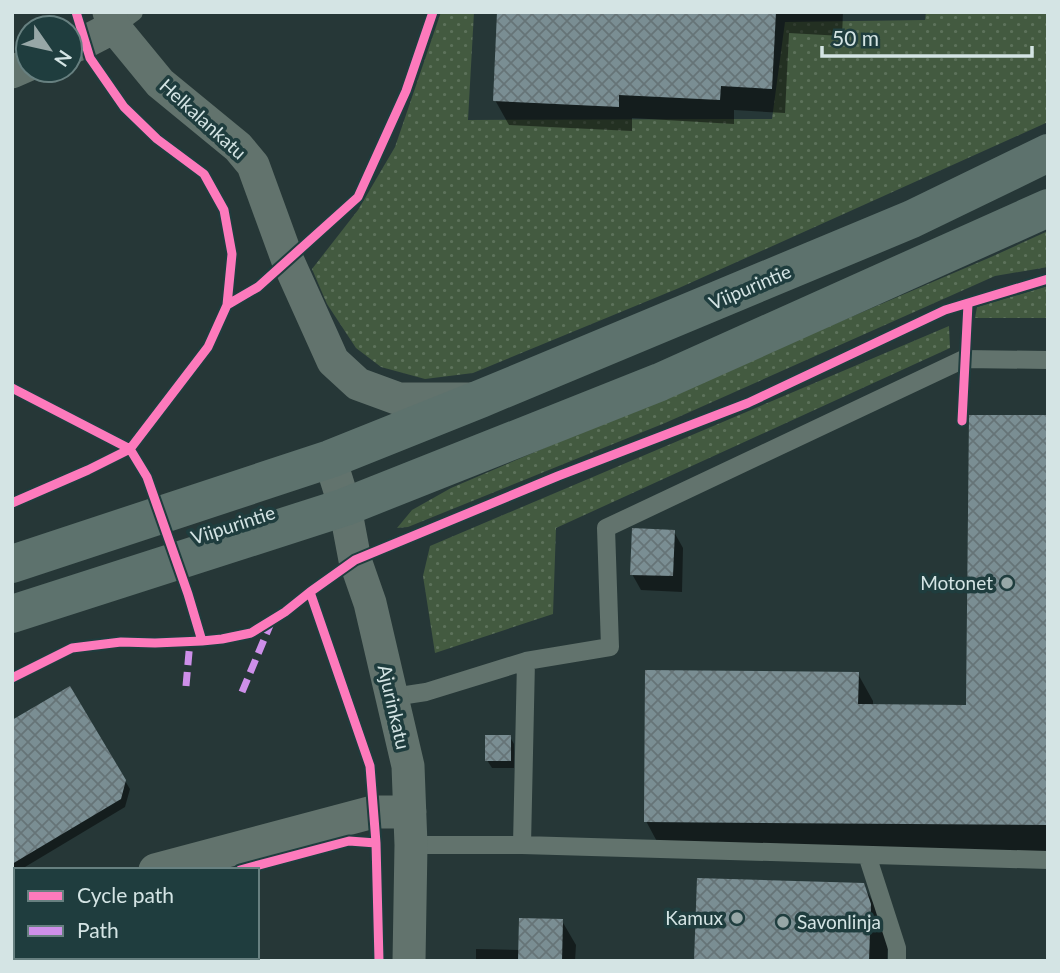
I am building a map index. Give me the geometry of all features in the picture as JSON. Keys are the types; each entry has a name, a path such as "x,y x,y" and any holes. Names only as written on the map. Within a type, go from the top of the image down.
{"main road":[{"name":"Viipurintie","path":"12,564 330,459 912,219 1048,153"},
{"name":"Viipurintie","path":"12,614 345,507 660,382 1048,208"}],"street":[{"path":"84,42 119,17"},
{"name":"Helkalankatu","path":"119,17 160,83 238,147 253,165 288,261 332,361 358,384 399,399 480,399"},
{"name":"Ajurinkatu","path":"330,459 345,507 355,560 370,603 408,766 411,845 409,961"},
{"path":"163,868 373,812 410,811"}],"lane":[{"path":"393,697 426,692 526,660 610,647 606,528 964,359 1048,360"},
{"path":"522,845 526,660"},
{"path":"411,845 522,845 1048,860"},
{"path":"867,855 897,948 897,961"}],"green space":[{"path":"441,12 474,12 468,120 772,119 785,22 925,20 926,12 1048,12 1048,122 679,288 473,373 425,379 381,367 356,348 327,304 312,269 358,210 395,147"},
{"path":"1048,231 1048,267 995,276 665,423 408,527 397,528 412,510 451,488"},
{"path":"1048,286 1048,318 975,318 977,307"},
{"path":"949,326 950,348 556,528 553,614 435,653 423,576 430,546"}],"building":[{"path":"497,12 776,12 772,89 721,86 720,100 619,95 619,107 493,101"},
{"path":"969,415 1048,415 1048,825 644,822 645,670 859,672 858,704 966,705"},
{"path":"632,528 675,530 673,576 630,575"},
{"path":"70,686 126,780 121,799 12,864 12,720"},
{"path":"485,735 511,735 511,761 485,761"},
{"name":"Savonlinja","path":"697,878 864,883 871,904 869,961 694,961"},
{"path":"519,918 563,919 562,961 518,961"}],"marked path":[{"path":"242,692 271,623"},
{"path":"186,686 190,641"}],"cycle path":[{"path":"12,503 130,449 208,347 227,305 232,254 224,210 204,174 157,139 124,107 90,58 76,12"},
{"path":"227,305 258,287 358,197 406,91 433,12"},
{"path":"12,678 72,648 121,642 202,641 251,633 285,612 355,560 558,476 748,403 945,310 1048,279"},
{"path":"962,421 968,304"},
{"path":"12,388 130,449 147,477 202,641"},
{"path":"310,592 370,766 376,843 379,961"},
{"path":"248,868 349,841 376,843"}],"place":[{"name":"Motonet","path":"1007,583"},
{"name":"Kamux","path":"737,918"},
{"name":"Savonlinja","path":"783,922"}]}
